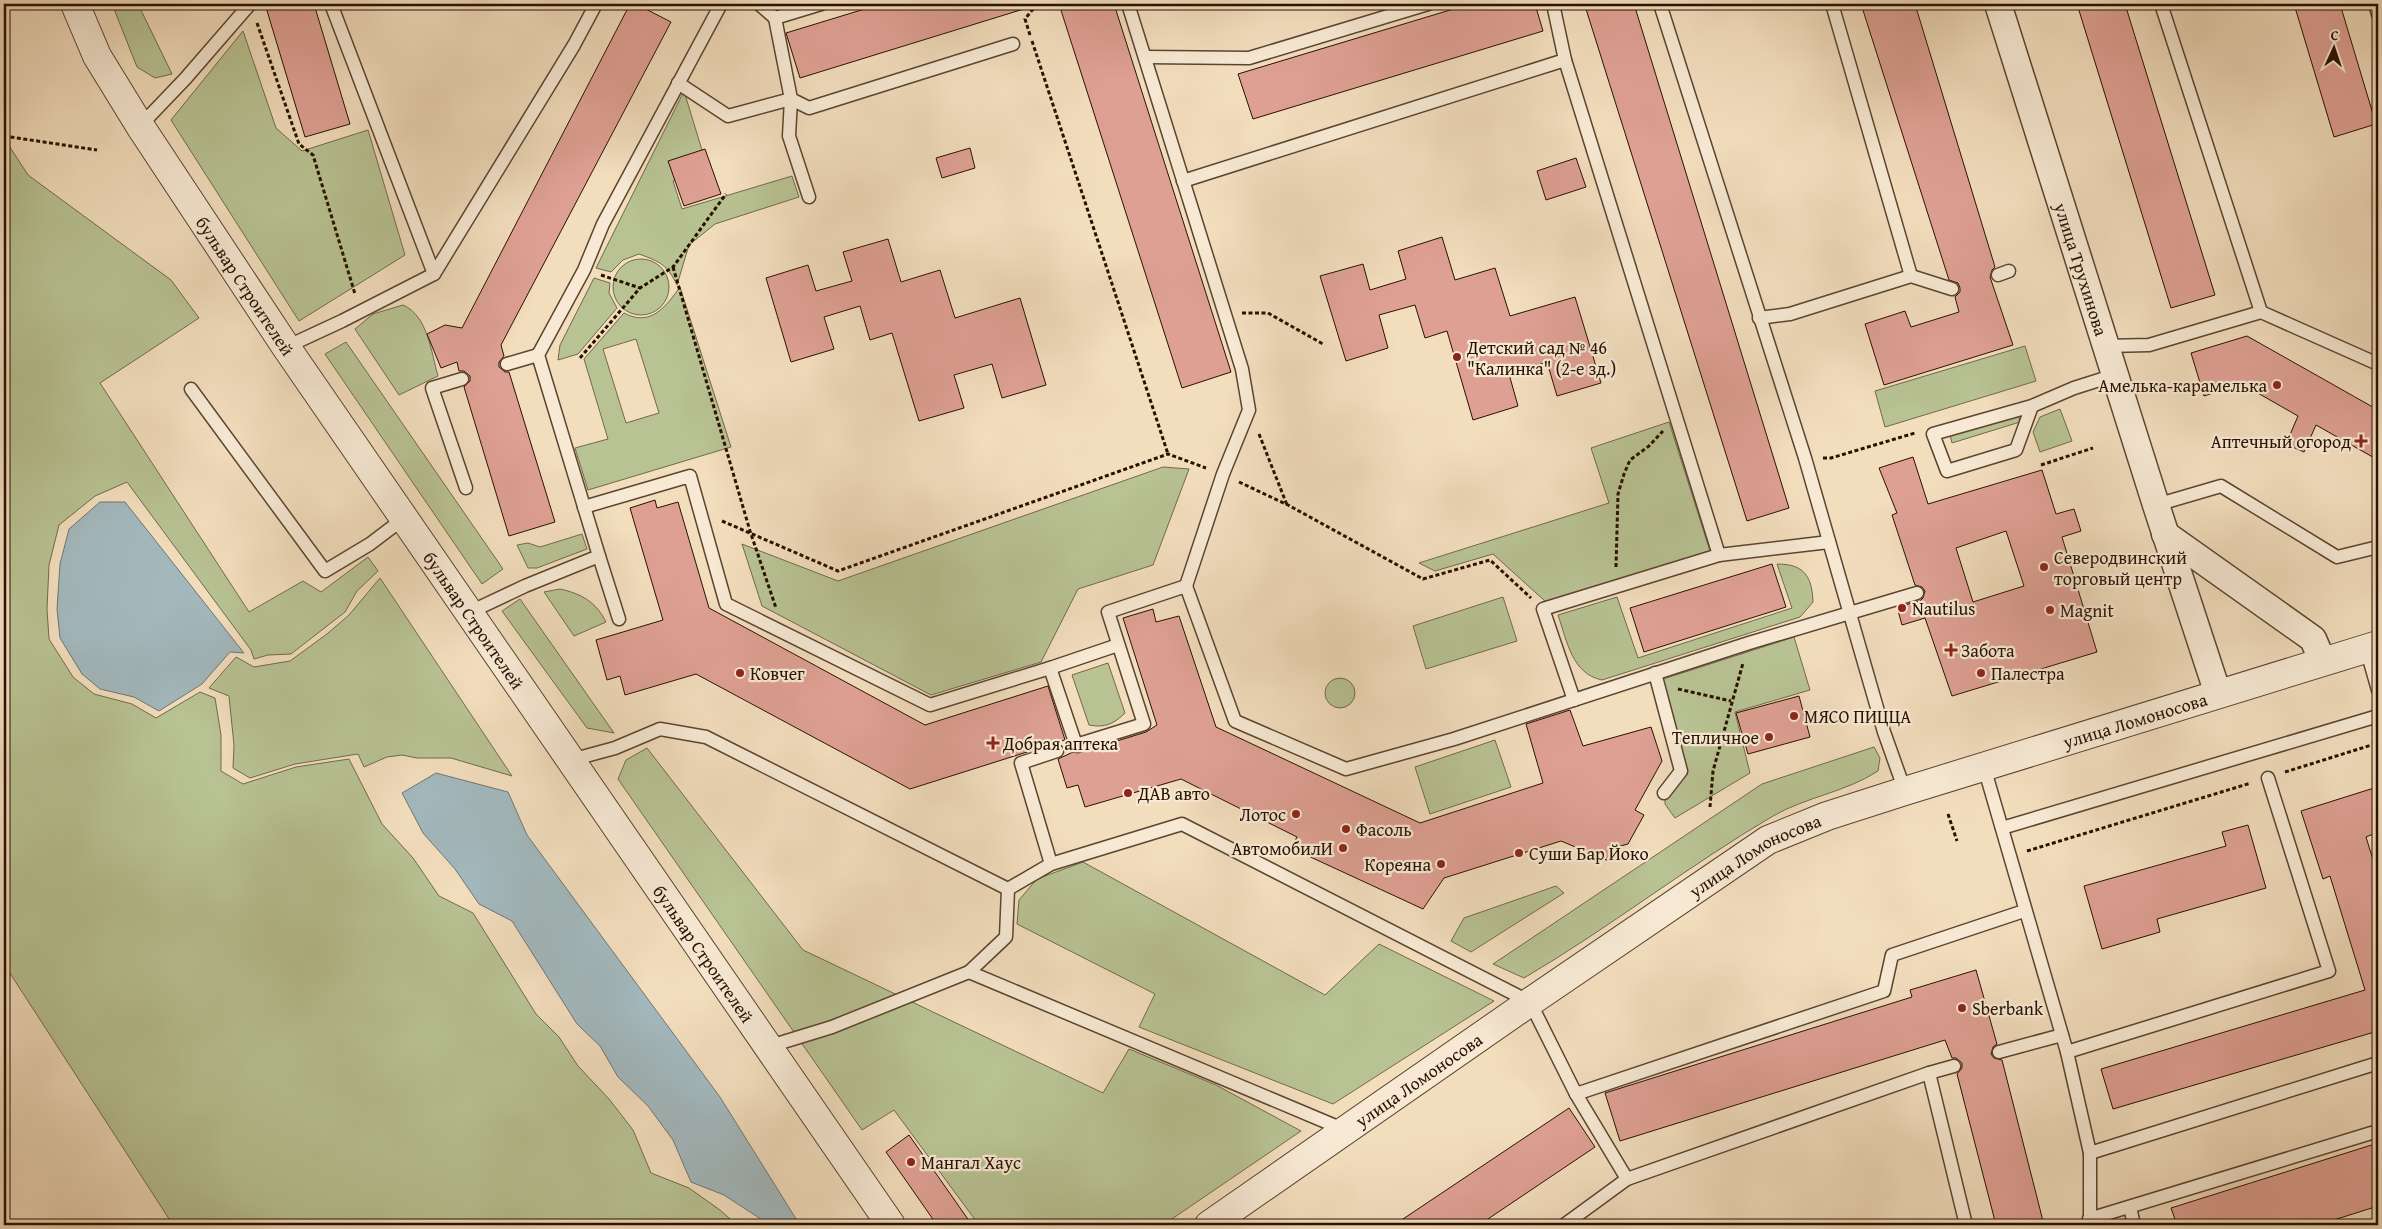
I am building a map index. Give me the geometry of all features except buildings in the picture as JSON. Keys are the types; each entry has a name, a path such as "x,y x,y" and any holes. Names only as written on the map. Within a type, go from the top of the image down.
{"street":[{"name":"бульвар Строителей","path":"75,4 97,56 140,126 286,347 403,520 470,612 891,1225"},
{"name":"улица Трухинова","path":"1998,4 2165,534 2218,694"},
{"path":"2165,534 2313,639 2322,660"},
{"name":"улица Ломоносова","path":"1209,1225 1348,1131 1530,1002 1768,840 1827,816 2322,660 2372,646"}],"lane":[{"path":"140,126 185,79 250,4"},
{"path":"331,4 434,274"},
{"path":"286,347 434,274 574,45 596,4"},
{"path":"618,619 538,355 584,270 603,224 722,4"},
{"path":"759,4 775,18 791,99 789,136 809,197"},
{"path":"775,18 821,4"},
{"path":"1128,4 1242,368 1249,410 1224,474 1186,586 1235,721 1346,769 1454,738 1850,611 1917,593"},
{"path":"1146,58 1249,58 1428,4"},
{"path":"1553,4 1565,60 1719,555"},
{"path":"1660,4 1805,458 1884,732 1905,791"},
{"path":"1832,4 1911,276"},
{"path":"2161,4 2261,312"},
{"path":"2375,4 2378,14"},
{"path":"678,83 728,116 791,99 809,108 1013,44"},
{"path":"1183,182 1565,60"},
{"path":"1759,318 1790,314 1911,276 1952,289"},
{"path":"2106,346 2149,345 2261,312 2378,364"},
{"path":"507,364 538,355"},
{"path":"2032,406 2016,450 1947,471 1933,434 2032,406 2074,388 2115,375"},
{"path":"462,379 432,388 466,488"},
{"path":"191,389 325,571 370,544 403,520"},
{"path":"584,507 690,476 726,604 783,630 930,705 1118,645"},
{"path":"2156,505 2221,486 2337,557 2378,547"},
{"path":"1574,700 1543,609 1719,555 1829,542"},
{"path":"470,612 525,586 599,556"},
{"path":"1051,864 1021,762 1144,724 1108,612 1186,586"},
{"path":"2372,646 2378,690"},
{"path":"1050,668 1066,748"},
{"path":"1655,673 1680,771 1664,793"},
{"path":"2002,828 2378,716"},
{"path":"571,760 616,748 660,730 706,737 1008,889"},
{"path":"1984,768 2024,911 2067,1052 2090,1153 2090,1222 2130,1207 2378,1131"},
{"path":"2067,1052 2329,971 2268,778"},
{"path":"1008,889 1051,864 1182,824 1436,956 1530,1002 1576,1094 1627,1179"},
{"path":"767,1047 832,1027 969,972 1006,937 1008,889"},
{"path":"1576,1094 1884,991 1892,955 2024,911"},
{"path":"969,972 1348,1131"},
{"path":"2000,1052 2062,1035"},
{"path":"2090,1153 2378,1063"},
{"path":"1564,1225 1627,1179 1929,1073 1954,1066"},
{"path":"1929,1073 1966,1225"},
{"path":"2130,1207 2134,1225"}],"path":[{"path":"1037,4 1025,19 1168,454"},
{"path":"257,22 299,144 313,155 360,311"},
{"path":"4,136 97,150"},
{"path":"580,358 640,288 673,267 726,194"},
{"path":"673,267 750,531 783,630"},
{"path":"584,270 640,288"},
{"path":"1224,313 1268,313 1323,344"},
{"path":"1249,410 1288,505"},
{"path":"1615,587 1618,494 1624,474 1630,460 1649,446 1675,414"},
{"path":"1805,458 1831,458 1920,432 1933,434"},
{"path":"2041,465 2093,448"},
{"path":"700,513 750,531 838,570 1168,454 1224,474 1288,505 1423,579 1490,560 1543,609"},
{"path":"1710,807 1713,771 1731,701 1749,643"},
{"path":"1655,673 1674,688 1731,701"},
{"path":"2010,856 2378,743"},
{"path":"1948,814 1957,841"}],"green space":[{"path":"112,4 138,4 172,74 155,78 137,67"},
{"path":"243,31 276,128 302,151 368,130 405,255 299,321 171,120"},
{"path":"684,91 708,170 673,181 682,209 792,176 799,197 715,224 689,245 677,285 670,273 662,265 653,259 639,254 623,260 611,272 596,268"},
{"path":"4,138 28,175 171,280 199,318 100,383 249,612 303,581 321,592 368,557 378,571 357,591 345,612 291,654 268,655 254,659 251,650 127,482 95,496 59,525 49,565 47,609 49,639 73,677 94,694 132,704 156,718 200,692 215,698 221,735 221,771 243,784 296,767 349,759 382,824 413,858 439,896 473,913 536,1014 559,1037 578,1066 609,1099 633,1130 651,1173 689,1188 720,1210 737,1225 173,1225 4,964"},
{"path":"641,259 661,267 669,287 661,307 641,315 621,307 613,287 621,267"},
{"path":"594,278 610,283 609,293 617,308 578,354 558,360 560,345"},
{"path":"680,287 731,447 588,490 575,448 608,439 584,359 624,313 642,318 656,313 669,302","holes":["636,339 659,413 626,423 603,349"]},
{"path":"403,305 418,317 423,326 438,376 399,395 355,329 373,314"},
{"path":"346,342 503,569 482,584 325,354"},
{"path":"2025,346 2036,381 1885,427 1875,391"},
{"path":"2060,409 2072,441 2040,452 2033,432 2040,417"},
{"path":"2018,414 2020,422 1952,443 1950,435"},
{"path":"1669,422 1710,551 1546,602 1493,554 1435,571 1419,563 1609,503 1591,448"},
{"path":"1163,467 1189,469 1153,565 1078,589 1041,662 931,695 762,606 742,544 838,581"},
{"path":"582,534 587,549 537,568 528,568 517,545 528,543 540,547"},
{"path":"1777,564 1794,566 1800,569 1805,573 1811,585 1813,602 1800,617 1602,680 1592,677 1577,664 1568,645 1558,615 1617,597 1638,658 1792,608"},
{"path":"380,578 512,776 451,758 417,758 402,755 387,757 364,767 358,754 295,764 250,778 233,768 234,745 229,696 209,688 236,657 254,667 290,661 349,615"},
{"path":"560,589 575,593 588,600 598,609 606,622 574,636 544,592"},
{"path":"1503,597 1517,641 1426,669 1413,626"},
{"path":"520,599 614,733 587,728 502,611"},
{"path":"1794,637 1810,690 1735,712 1750,773 1675,818 1665,804 1665,797 1685,774 1657,681"},
{"path":"1108,663 1125,713 1109,724 1100,726 1089,725 1072,675"},
{"path":"1340,678 1351,682 1355,693 1351,704 1340,708 1329,704 1325,693 1329,682"},
{"path":"1495,740 1511,787 1430,814 1415,767"},
{"path":"1874,747 1880,758 1878,771 1853,784 1786,809 1773,816 1710,855 1587,939 1524,978 1493,964 1762,784"},
{"path":"647,748 803,950 1103,1093 1129,1049 1216,1085 1301,1131 1163,1225 979,1225 894,1110 862,1130 618,779 626,760"},
{"path":"1083,862 1325,995 1379,944 1494,1001 1333,1104 1139,1027 1155,994 1017,924 1019,900 1037,879"},
{"path":"1556,886 1564,893 1471,952 1451,941 1464,918"}],"water":[{"path":"100,502 125,502 244,653 230,652 202,684 159,711 134,697 100,689 82,674 60,638 57,609 60,564 69,529"},
{"path":"436,773 508,792 527,835 720,1097 798,1222 796,1225 770,1225 724,1195 691,1182 673,1140 648,1106 618,1077 600,1046 577,1024 512,921 479,904 455,869 423,833 402,793"}],"place":[{"name":"Детский сад № 46 \"Калинка\" (2-е зд.)","path":"1457,357"},
{"name":"Амелька-карамелька","path":"2277,385"},
{"name":"Аптечный огород","path":"2361,441"},
{"name":"Северодвинский торговый центр","path":"2044,567"},
{"name":"Nautilus","path":"1902,608"},
{"name":"Magnit","path":"2050,610"},
{"name":"Забота","path":"1951,650"},
{"name":"Ковчег","path":"740,673"},
{"name":"Палестра","path":"1981,673"},
{"name":"МЯСО ПИЦЦА","path":"1794,716"},
{"name":"Тепличное","path":"1769,737"},
{"name":"Добрая аптека","path":"993,743"},
{"name":"ДАВ авто","path":"1128,793"},
{"name":"Лотос","path":"1296,814"},
{"name":"Фасоль","path":"1346,829"},
{"name":"АвтомобилИ","path":"1343,848"},
{"name":"Суши Бар Йоко","path":"1519,853"},
{"name":"Кореяна","path":"1441,864"},
{"name":"Sberbank","path":"1962,1008"},
{"name":"Мангал Хаус","path":"911,1162"}]}
